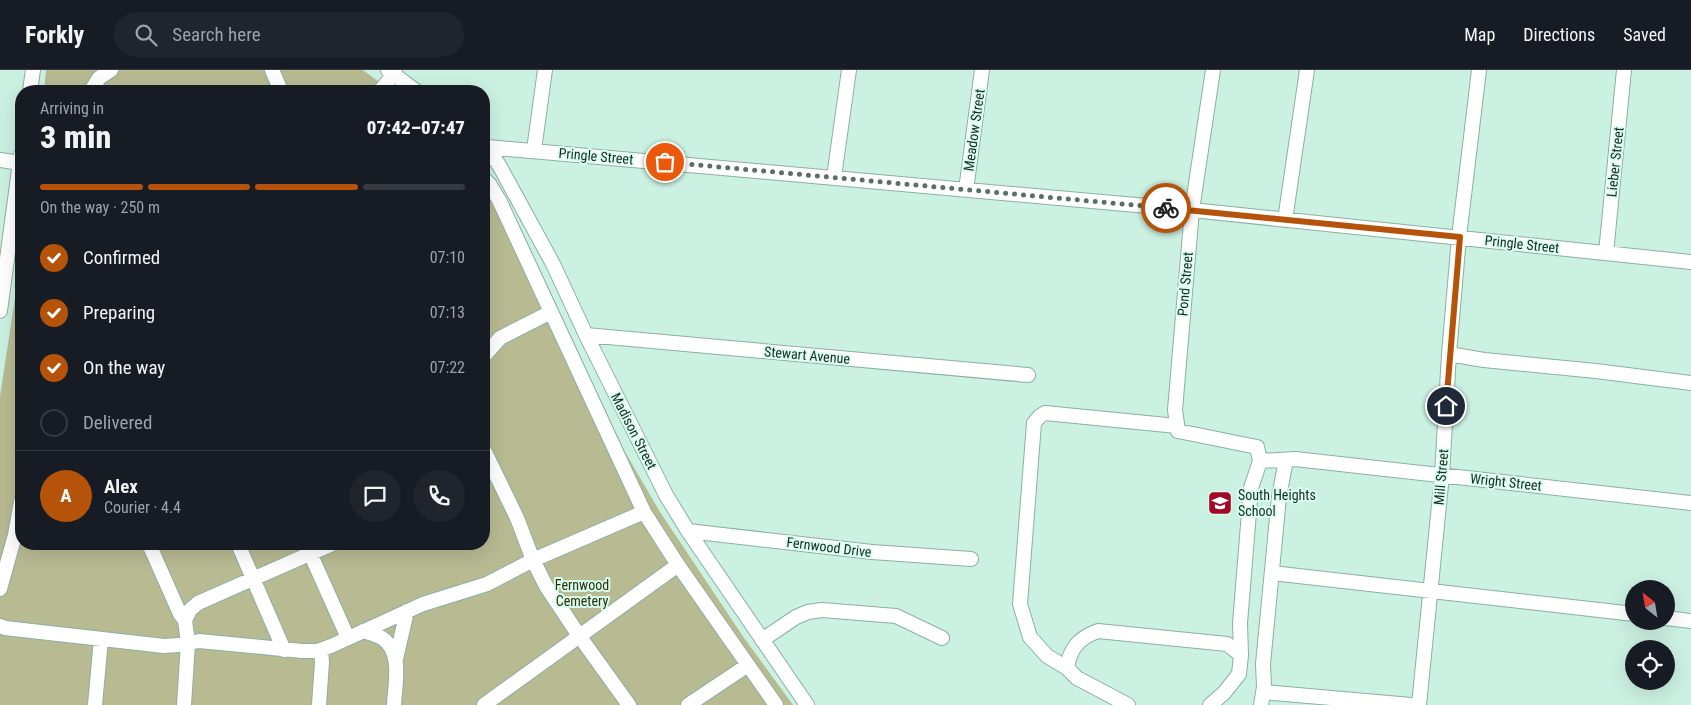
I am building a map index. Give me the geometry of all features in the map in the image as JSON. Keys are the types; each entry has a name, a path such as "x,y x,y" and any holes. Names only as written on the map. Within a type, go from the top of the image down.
{"street":[{"path":"31,85 33,70"},
{"path":"93,85 99,78 111,70"},
{"path":"272,70 278,85"},
{"path":"534,150 545,70"},
{"path":"834,177 849,70"},
{"name":"Meadow Street","path":"966,190 982,70"},
{"name":"Pond Street","path":"1177,426 1175,410 1192,210 1212,70"},
{"path":"1285,220 1307,70"},
{"name":"Mill Street","path":"1420,705 1442,475 1449,354 1479,70"},
{"name":"Lieber Street","path":"1606,253 1624,70"},
{"path":"384,85 393,71 409,85"},
{"name":"Pringle Street","path":"490,146 1192,210 1691,262"},
{"name":"Madison Street","path":"490,153 499,165 553,264 644,452 688,531 807,705"},
{"path":"0,160 15,159"},
{"path":"490,185 499,200 644,512 678,565 776,705"},
{"path":"0,311 6,220 15,206"},
{"path":"490,349 500,338 551,312"},
{"name":"Stewart Avenue","path":"586,335 1028,375"},
{"path":"1449,354 1484,360 1691,383"},
{"path":"1128,705 1077,678 1067,668 1047,656 1030,637 1020,604 1034,423 1040,416 1046,413 1177,426 1178,431 1257,447 1260,461 1251,488 1240,623 1241,655 1239,674 1224,693 1210,705"},
{"name":"Wright Street","path":"1260,461 1295,459 1691,502"},
{"path":"1286,460 1279,497 1263,664 1262,698 1411,705"},
{"path":"490,475 516,518 546,586 629,705"},
{"path":"0,626 164,646 199,641 284,650 321,650 407,611 487,584 533,560 644,512"},
{"name":"Fernwood Drive","path":"688,531 872,552 971,559"},
{"path":"0,589 15,535"},
{"path":"152,550 180,614 185,620 188,643 184,705"},
{"path":"241,550 284,650"},
{"path":"185,620 190,610 198,603 253,579 306,550"},
{"path":"308,550 348,638"},
{"path":"484,705 678,565"},
{"path":"1272,573 1625,613"},
{"path":"762,640 796,618 808,612 822,610 896,616 942,638"},
{"path":"394,705 396,659 407,611"},
{"path":"1675,619 1691,621"},
{"path":"363,631 383,639 389,645 396,659"},
{"path":"1067,668 1069,656 1078,643 1084,636 1098,631 1227,644 1241,655"},
{"path":"95,705 101,639"},
{"path":"319,705 321,650"},
{"path":"688,705 748,665"}],"green space":[{"path":"46,70 363,70 383,85 45,85"},
{"name":"Fernwood Cemetery","path":"490,182 515,216 625,452 660,512 742,635 793,705 0,705 0,396 15,298 15,550 490,550"}],"way so far":[{"path":"665,162 1166,208"}],"place":[{"name":"South Heights School","path":"1220,503"}],"route":[{"path":"1166,208 1460,237 1446,406"}]}
